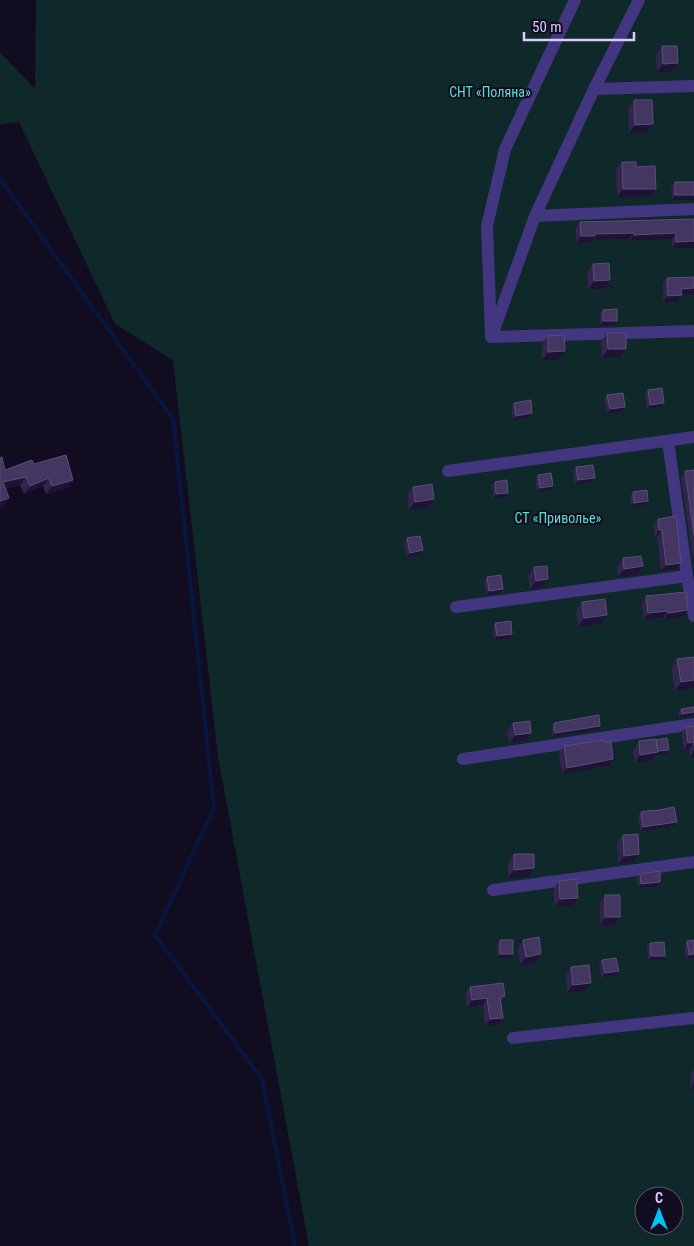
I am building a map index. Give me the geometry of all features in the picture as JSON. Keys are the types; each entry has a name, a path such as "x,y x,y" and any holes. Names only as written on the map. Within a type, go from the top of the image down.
{"street":[{"path":"491,337 487,226 505,149 575,0"},
{"path":"491,337 535,216 638,0"},
{"path":"594,89 694,86"},
{"path":"535,216 694,209"},
{"path":"491,337 694,331"},
{"path":"448,471 694,437"},
{"path":"668,441 694,616"},
{"path":"456,607 688,576"},
{"path":"463,758 694,724"},
{"path":"493,890 694,862"},
{"path":"513,1038 694,1018"}],"green space":[{"path":"36,0 694,0 694,1246 309,1246 218,757 173,360 115,324 19,122 0,125 0,52 35,89"}],"building":[{"path":"662,46 677,46 678,63 663,64"},
{"path":"634,100 652,100 653,124 635,125"},
{"path":"622,162 636,162 636,167 655,166 656,189 623,189"},
{"path":"675,182 694,182 694,195 675,195"},
{"path":"694,219 694,241 676,242 676,233 595,234 595,236 581,236 580,222"},
{"path":"609,263 610,280 594,281 593,264"},
{"path":"694,277 694,288 681,289 682,295 668,296 667,278"},
{"path":"617,309 617,321 603,321 603,310"},
{"path":"607,333 626,333 626,349 608,349"},
{"path":"564,335 565,351 548,352 548,336"},
{"path":"662,388 664,403 650,405 648,390"},
{"path":"623,393 625,407 610,409 607,395"},
{"path":"531,400 532,413 516,416 514,403"},
{"path":"66,455 73,480 52,486 49,478 30,486 26,477 3,482 9,498 0,501 0,458 2,457 5,470 32,460 34,464"},
{"path":"593,465 595,478 578,480 576,467"},
{"path":"694,470 694,535 685,471"},
{"path":"551,473 553,486 540,488 538,475"},
{"path":"507,480 508,493 496,494 495,482"},
{"path":"432,484 434,499 415,502 413,487"},
{"path":"647,490 648,501 634,503 633,492"},
{"path":"676,516 681,563 666,565 662,530 659,530 658,519"},
{"path":"420,536 423,550 410,553 407,538"},
{"path":"641,556 643,566 624,569 623,558"},
{"path":"547,566 548,579 536,581 534,567"},
{"path":"501,575 503,589 489,591 487,577"},
{"path":"686,592 688,610 648,613 646,596"},
{"path":"605,599 607,615 584,618 582,602"},
{"path":"511,621 512,634 497,636 495,623"},
{"path":"694,657 694,680 681,682 677,659"},
{"path":"694,707 694,712 682,714 681,709"},
{"path":"599,715 600,726 555,733 554,723"},
{"path":"530,721 531,733 515,735 513,723"},
{"path":"694,726 694,742 688,743 686,727"},
{"path":"667,738 669,750 658,751 656,740"},
{"path":"656,739 658,752 640,755 639,741"},
{"path":"605,740 605,742 611,742 613,759 567,768 564,746"},
{"path":"674,807 677,822 643,827 641,812"},
{"path":"638,834 639,854 624,856 623,835"},
{"path":"514,854 534,854 534,868 514,870"},
{"path":"660,871 660,882 641,884 640,874"},
{"path":"577,879 578,898 560,899 559,881"},
{"path":"605,895 620,895 620,917 605,917"},
{"path":"539,937 541,954 526,957 523,940"},
{"path":"500,940 513,940 513,954 500,954"},
{"path":"694,940 694,954 689,955 687,941"},
{"path":"664,942 665,956 651,956 650,943"},
{"path":"616,958 619,971 605,973 602,960"},
{"path":"589,965 591,983 573,985 571,967"},
{"path":"503,983 505,996 500,997 503,1018 490,1019 487,998 472,1000 470,987"}],"waterway":[{"path":"0,179 173,419 214,808 155,935 262,1079 295,1246"}],"park label":[{"name":"СНТ «Поляна»","path":"490,92"},
{"name":"СТ «Приволье»","path":"558,518"}]}
